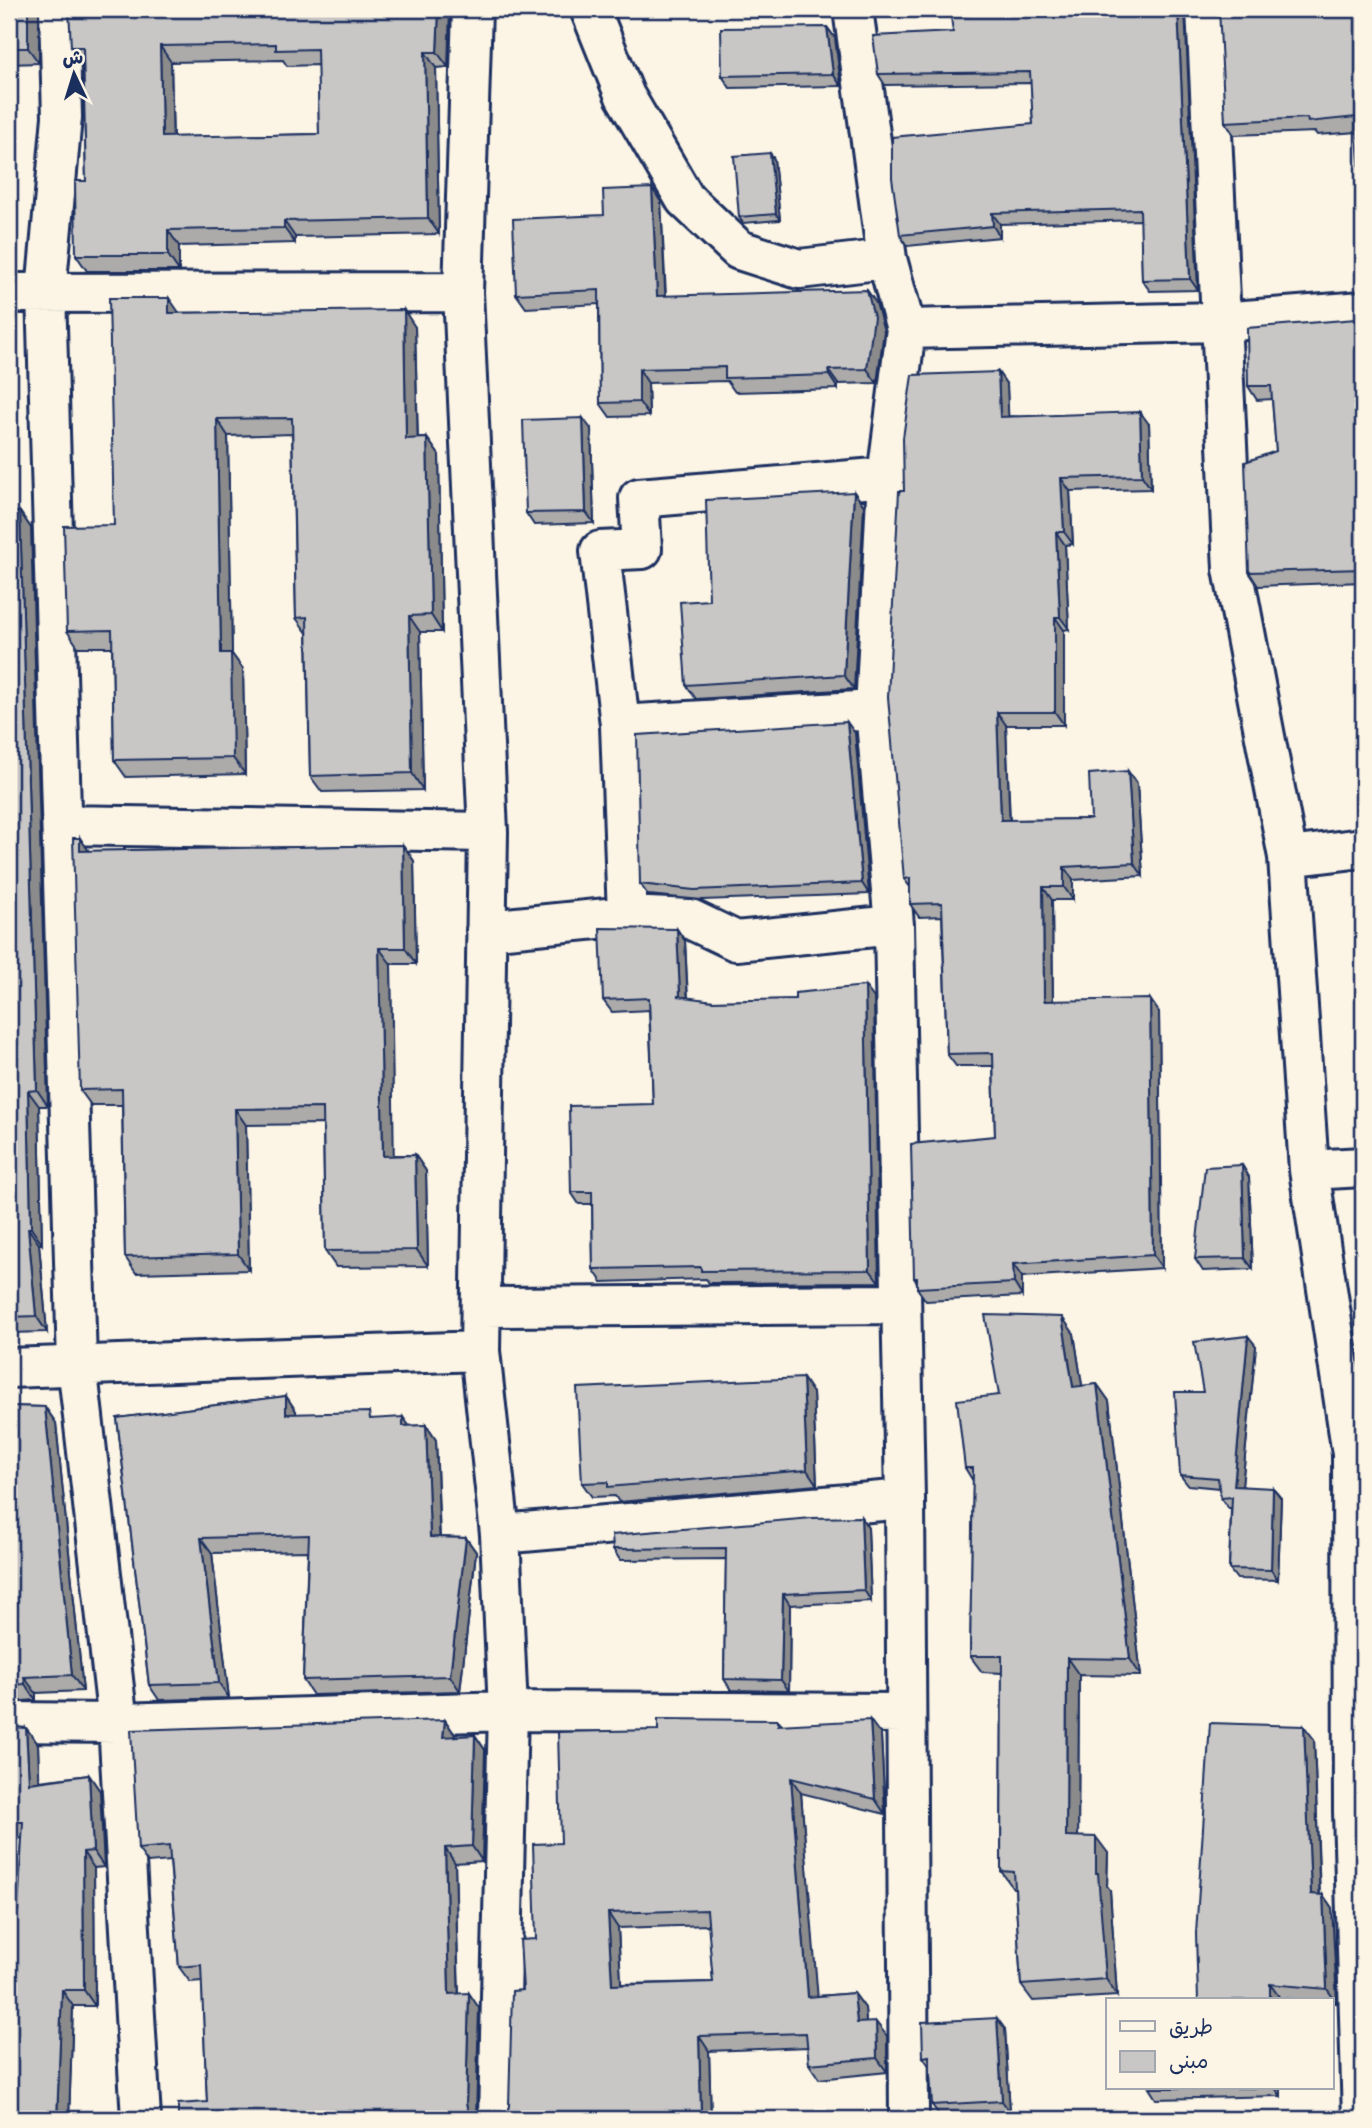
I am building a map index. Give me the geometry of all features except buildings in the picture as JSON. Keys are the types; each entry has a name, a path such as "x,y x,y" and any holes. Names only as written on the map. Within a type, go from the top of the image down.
{"street":[{"path":"59,9 62,117 46,292 78,1364 118,1723 141,2119"},
{"path":"472,9 463,292 488,832 483,1307 480,1351 500,1534 508,1711 498,2119"},
{"path":"590,9 625,96 685,199 739,250 799,269 887,259"},
{"path":"853,9 887,259 906,329 887,477 875,710 894,925 899,1304 905,1499 909,2119"},
{"path":"1206,9 1233,569 1288,857 1308,1170 1357,1454 1362,2119"},
{"path":"9,293 463,292"},
{"path":"906,329 1219,322 1363,311"},
{"path":"627,916 620,725 600,551 642,550 639,498 887,477"},
{"path":"620,725 875,710"},
{"path":"62,824 488,832"},
{"path":"1288,857 1363,848"},
{"path":"486,930 627,916 690,919 736,940 894,925"},
{"path":"1308,1170 1363,1167"},
{"path":"483,1307 899,1304"},
{"path":"9,1368 480,1351"},
{"path":"500,1534 905,1499"},
{"path":"9,1722 118,1723 508,1711 906,1713"}]}
